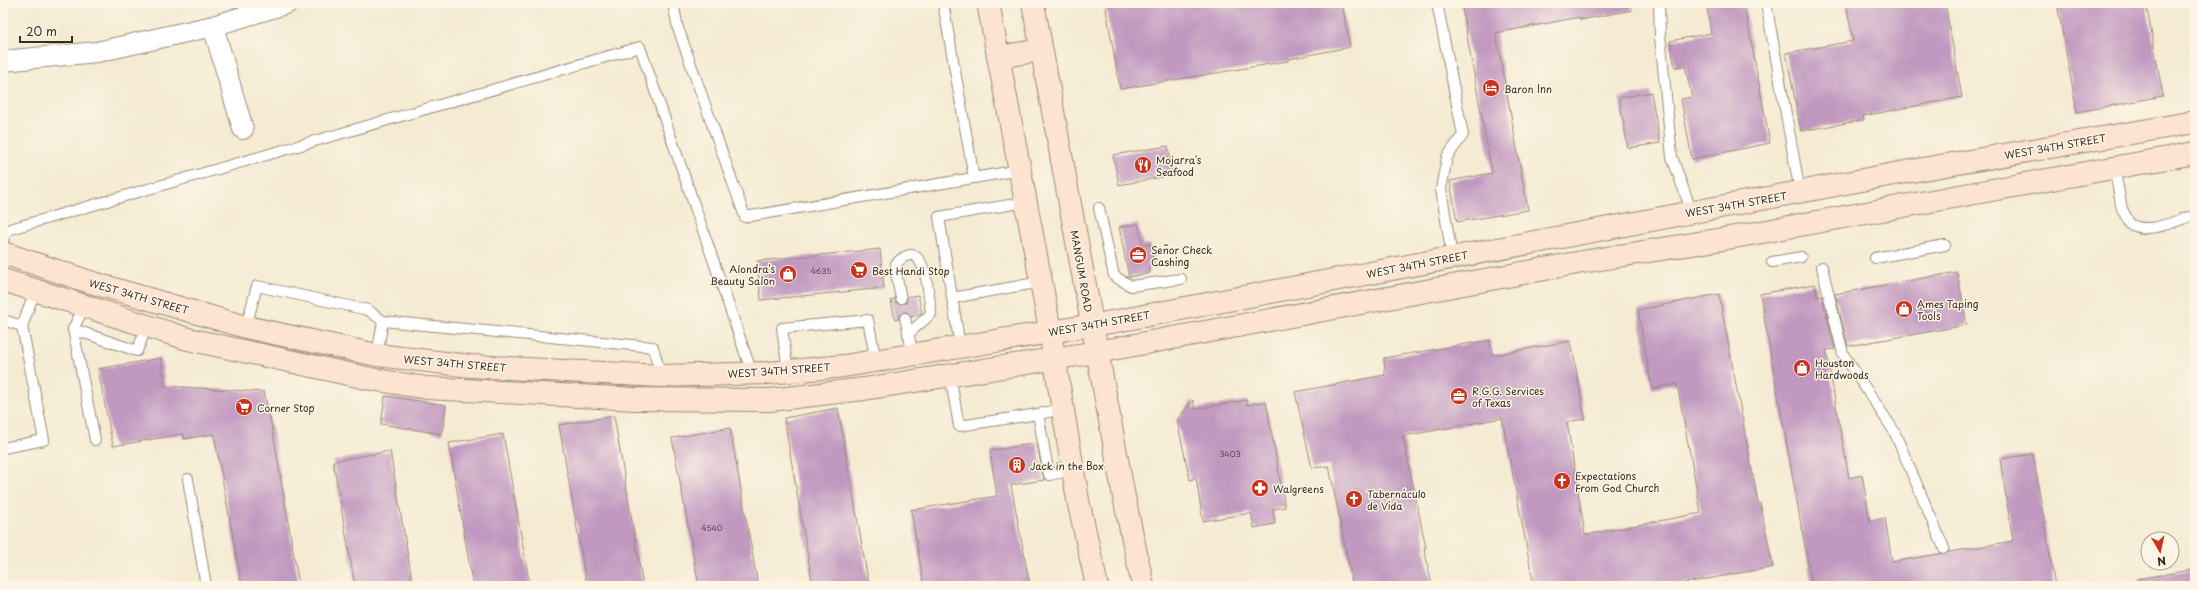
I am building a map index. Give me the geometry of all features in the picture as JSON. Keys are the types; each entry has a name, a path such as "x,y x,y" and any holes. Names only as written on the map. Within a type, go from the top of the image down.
{"main road":[{"path":"988,3 1050,331 1073,470 1097,586"},
{"name":"MANGUM ROAD","path":"1033,3 1124,497 1138,584"},
{"path":"998,57 1041,50"},
{"name":"WEST 34TH STREET","path":"3,253 90,282 246,327 377,355 471,366 661,376 769,372 844,366 876,361 910,344 960,346 1092,324 1800,192 2195,122"},
{"path":"3,280 188,340 371,379 427,388 627,398 770,400 864,389 1054,360 1574,263 2195,153"},
{"path":"1800,192 1805,223"},
{"path":"84,307 90,282"},
{"path":"769,372 770,400"}],"street":[{"path":"3,61 97,52 213,26 288,3"},
{"path":"213,26 243,128"}],"lane":[{"path":"674,3 678,28 745,217 1020,170"},
{"path":"943,3 974,178"},
{"path":"1437,3 1463,135 1447,157 1441,189 1452,258"},
{"path":"1659,3 1660,36 1672,157 1692,212"},
{"path":"1766,3 1800,192"},
{"path":"3,240 6,230 640,47 769,372"},
{"path":"2114,167 2122,209 2130,224 2141,228 2164,226 2188,217"},
{"path":"960,346 939,217 1026,202"},
{"path":"1099,208 1114,276 1131,286 1181,279"},
{"path":"1875,258 1946,245"},
{"path":"900,298 896,264 902,258 911,256 919,259 925,269 931,314 910,344"},
{"path":"1772,262 1801,257"},
{"path":"1822,267 1843,354 1894,432 1944,548"},
{"path":"952,298 1041,282"},
{"path":"246,327 257,286 368,310 383,320 653,348 661,376"},
{"path":"3,448 44,440 22,326 35,291"},
{"path":"84,307 73,329 95,440"},
{"path":"905,318 910,344"},
{"path":"3,320 22,326"},
{"path":"377,355 383,320"},
{"path":"769,372 782,328 868,320 876,361"},
{"path":"73,329 137,351 147,326"},
{"path":"950,375 959,426 1063,409"},
{"path":"1038,414 1049,475 1073,470"},
{"path":"188,479 206,586"}],"building":[{"path":"1105,3 1342,3 1350,47 1288,59 1288,61 1120,89"},
{"name":"Baron Inn","path":"1461,3 1631,3 1632,10 1580,20 1580,17 1496,33 1528,210 1457,222 1450,181 1492,173"},
{"path":"1706,3 1744,3 1770,143 1692,159 1681,99 1692,97 1685,66 1675,67 1670,41 1711,33"},
{"path":"1846,3 1945,3 1962,97 1863,116 1864,120 1801,131 1786,53 1853,41"},
{"path":"2057,3 2146,3 2163,96 2077,112"},
{"path":"1651,92 1660,143 1628,148 1619,98"},
{"name":"Mojarra's Seafood","path":"1168,146 1173,175 1119,185 1113,155"},
{"name":"Señor Check Cashing","path":"1138,224 1143,245 1150,244 1154,264 1149,265 1150,273 1129,277 1119,227"},
{"path":"880,249 884,288 761,300 757,261"},
{"name":"Ames Taping Tools","path":"1957,272 1967,325 1848,346 1835,294"},
{"name":"Houston Hardwoods","path":"1815,284 1817,297 1822,296 1835,349 1826,350 1849,478 1862,475 1870,521 1885,518 1892,562 2013,541 2000,459 2033,454 2055,586 1812,586 1760,294"},
{"path":"1719,294 1758,503 1760,503 1773,567 1668,586 1534,586 1502,418 1403,436 1426,548 1424,548 1432,586 1353,586 1329,466 1312,468 1295,392 1385,375 1384,358 1490,340 1493,355 1571,341 1585,419 1567,422 1585,535 1701,513 1677,384 1652,389 1638,310"},
{"path":"918,295 922,313 911,317 907,312 903,312 899,316 899,319 895,320 891,300 895,299 896,303 902,304 906,303 907,297"},
{"path":"161,358 165,386 264,392 273,432 299,586 242,586 214,434 184,439 183,434 113,446 98,369"},
{"path":"385,396 446,405 442,434 381,424"},
{"name":"Walgreens","path":"1193,400 1195,409 1247,400 1247,405 1266,402 1285,507 1273,509 1275,524 1254,528 1251,513 1203,521 1196,478 1190,480 1177,420"},
{"path":"838,408 869,586 813,586 784,418"},
{"path":"614,416 643,586 587,586 559,425"},
{"path":"730,428 758,586 699,586 672,438"},
{"path":"503,434 530,586 473,586 449,443"},
{"path":"1037,443 1044,480 1011,485 1030,586 924,586 911,510 997,496 990,451"},
{"path":"390,451 413,586 355,586 333,461"},
{"path":"2195,569 2195,586 2138,586 2138,579"}],"place":[{"name":"Baron Inn","path":"1491,88"},
{"name":"Mojarra's Seafood","path":"1143,165"},
{"name":"Señor Check Cashing","path":"1138,255"},
{"name":"Best Handi Stop","path":"859,270"},
{"name":"Alondra's Beauty Salon","path":"788,274"},
{"name":"Ames Taping Tools","path":"1904,309"},
{"name":"Houston Hardwoods","path":"1802,368"},
{"name":"R.G.G. Services of Texas","path":"1459,396"},
{"name":"Corner Stop","path":"244,407"},
{"name":"Jack in the Box","path":"1017,465"},
{"name":"Expectations From God Church","path":"1562,481"},
{"name":"Walgreens","path":"1260,488"},
{"name":"Tabernáculo de Vida","path":"1354,499"}]}
